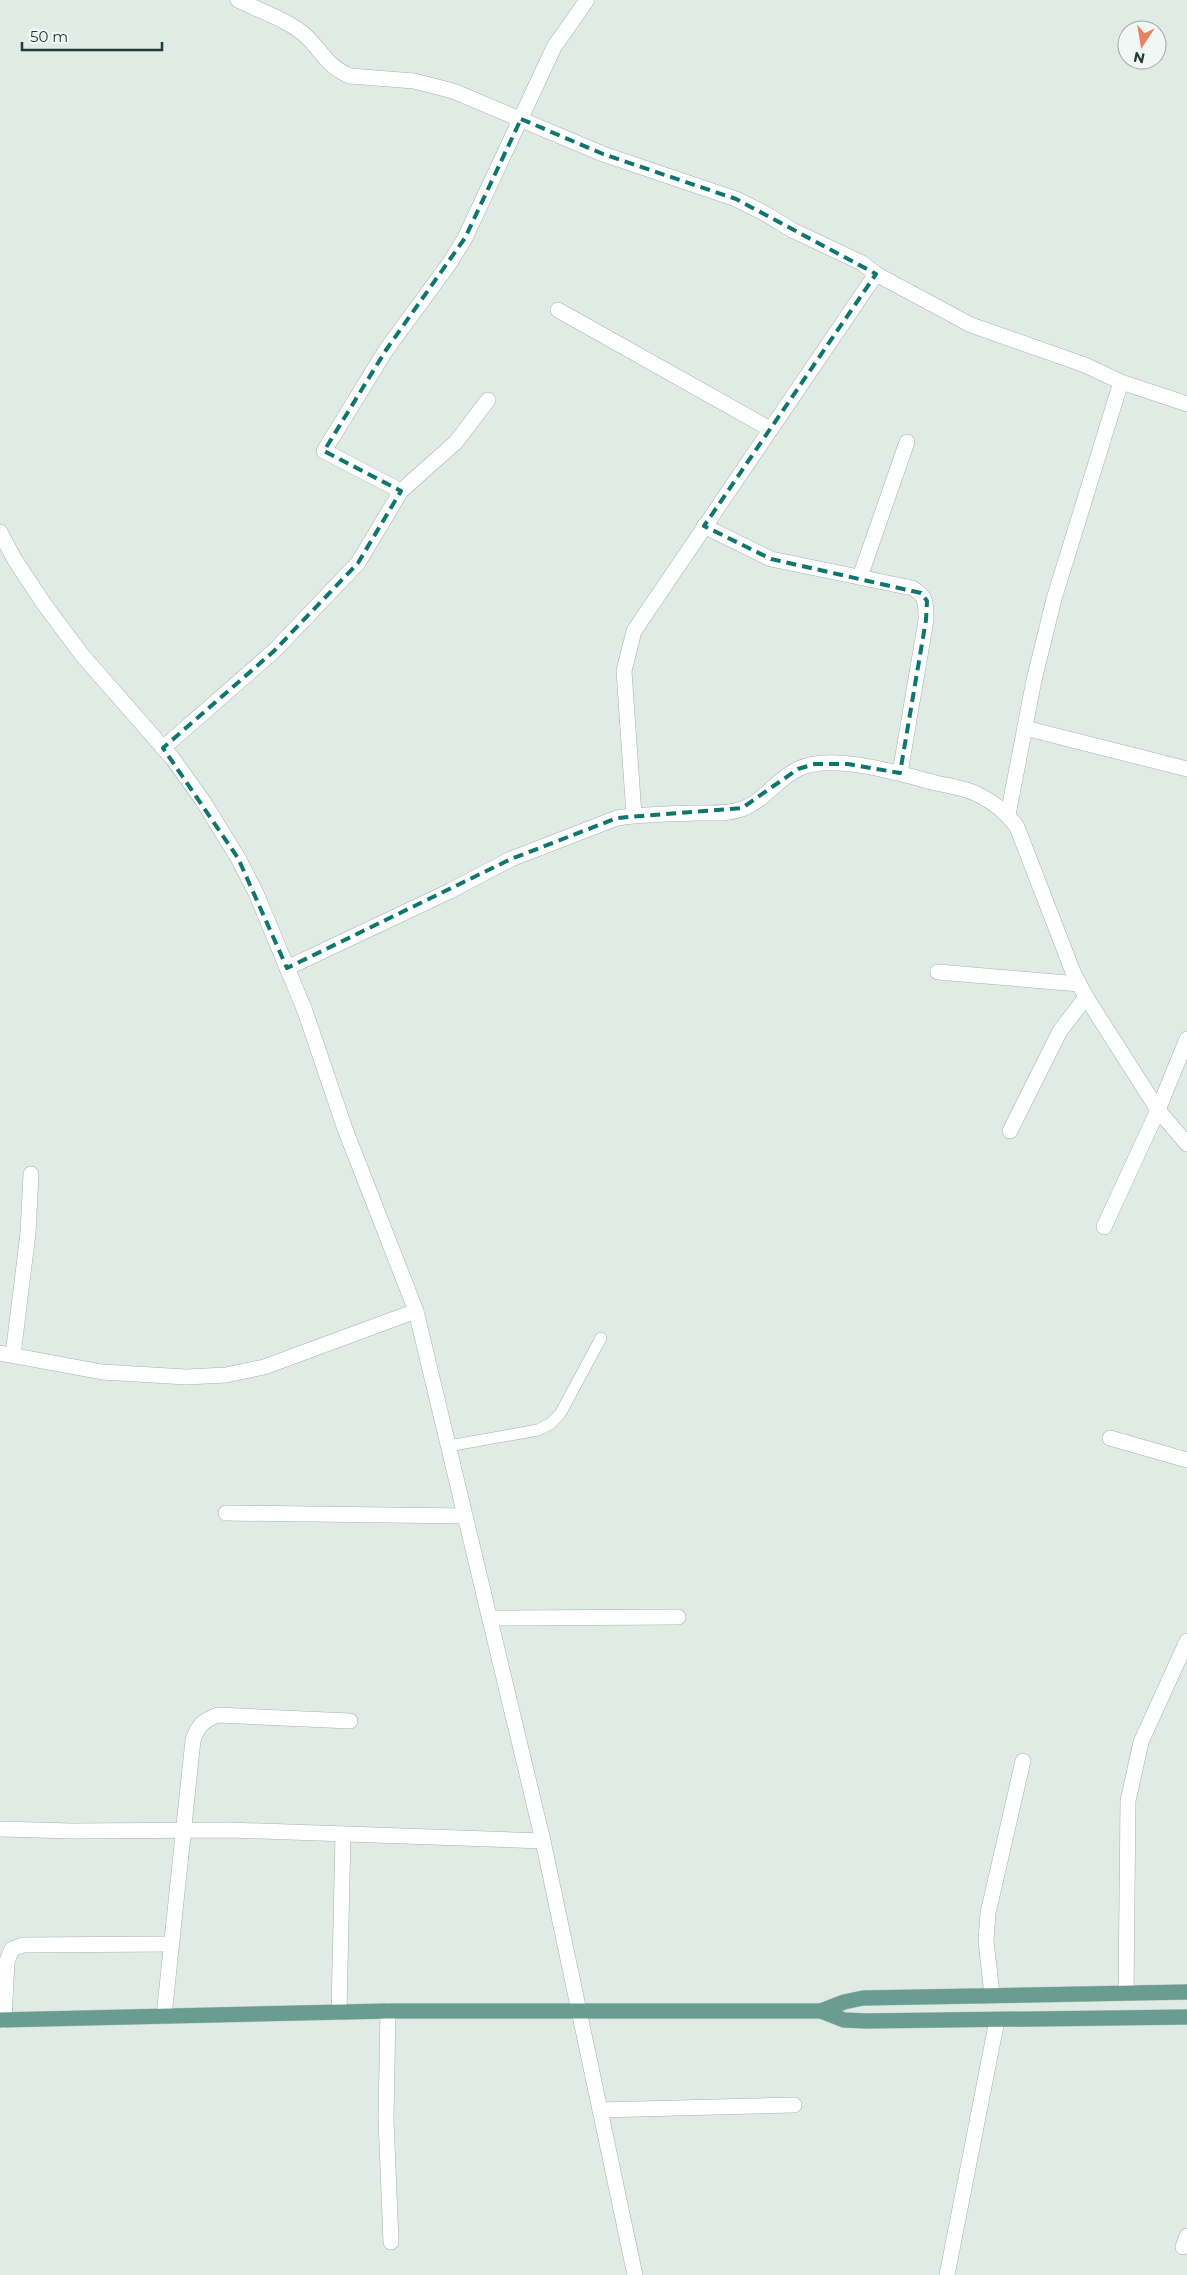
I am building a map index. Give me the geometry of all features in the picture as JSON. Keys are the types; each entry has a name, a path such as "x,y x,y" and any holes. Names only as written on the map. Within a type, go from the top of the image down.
{"main road":[{"path":"821,2011 844,2002 863,1998 1187,1992"},
{"path":"2,2020 388,2011 578,2010 821,2011 844,2020 866,2021 1187,2017"}],"street":[{"path":"238,0 306,36 325,59 340,72 350,76 414,81 453,91 603,154 736,199 792,230 862,263 876,274 971,325 1085,365 1120,382 1187,404"},
{"path":"401,491 324,451 386,350 449,264 465,238 554,48 588,0"},
{"path":"634,815 624,700 624,671 634,631 876,274"},
{"path":"558,310 770,429"},
{"path":"1008,814 1034,680 1054,599 1120,382"},
{"path":"163,748 274,651 358,563 401,491 456,442 488,400"},
{"path":"860,577 907,442"},
{"path":"704,526 771,559 912,588 921,592 926,601 926,620 900,773"},
{"path":"0,532 29,582 76,648 163,748 203,801 238,858 256,894 305,1011 345,1129 416,1311 543,1841 635,2275"},
{"path":"1025,728 1187,769"},
{"path":"287,968 450,891 510,859 617,818 634,815 725,812 742,808 755,802 798,769 815,764 848,764 878,768 974,792 1008,814 1017,827 1052,921 1082,991 1158,1110 1187,1144"},
{"path":"938,972 1082,991"},
{"path":"1010,1131 1082,991"},
{"path":"1104,1227 1158,1110 1187,1039"},
{"path":"31,1174 28,1233 6,1354 102,1372 177,1377 226,1376 264,1367 416,1311"},
{"path":"1110,1438 1187,1460"},
{"path":"226,1513 465,1516"},
{"path":"490,1618 678,1617"},
{"path":"1126,1993 1128,1800 1141,1742 1187,1641"},
{"path":"164,2016 193,1740 198,1726 206,1719 218,1715 350,1720"},
{"path":"992,1995 986,1941 988,1913 1023,1761"},
{"path":"0,1829 183,1830 543,1841"},
{"path":"339,2012 343,1834"},
{"path":"2,2020 7,1961 12,1949 23,1945 171,1944"},
{"path":"388,2011 386,2119 391,2242"},
{"path":"947,2275 997,2020"},
{"path":"600,2110 794,2105"}],"lane":[{"path":"448,1446 538,1430 550,1424 560,1414 601,1338"}],"highlighted area":[{"path":"521,119 603,154 736,199 876,274 704,526 771,559 921,593 927,601 926,620 900,773 848,764 815,764 798,769 742,808 617,818 511,859 287,968 238,858 163,748 274,651 358,563 401,491 324,451 386,350 465,238"}]}
